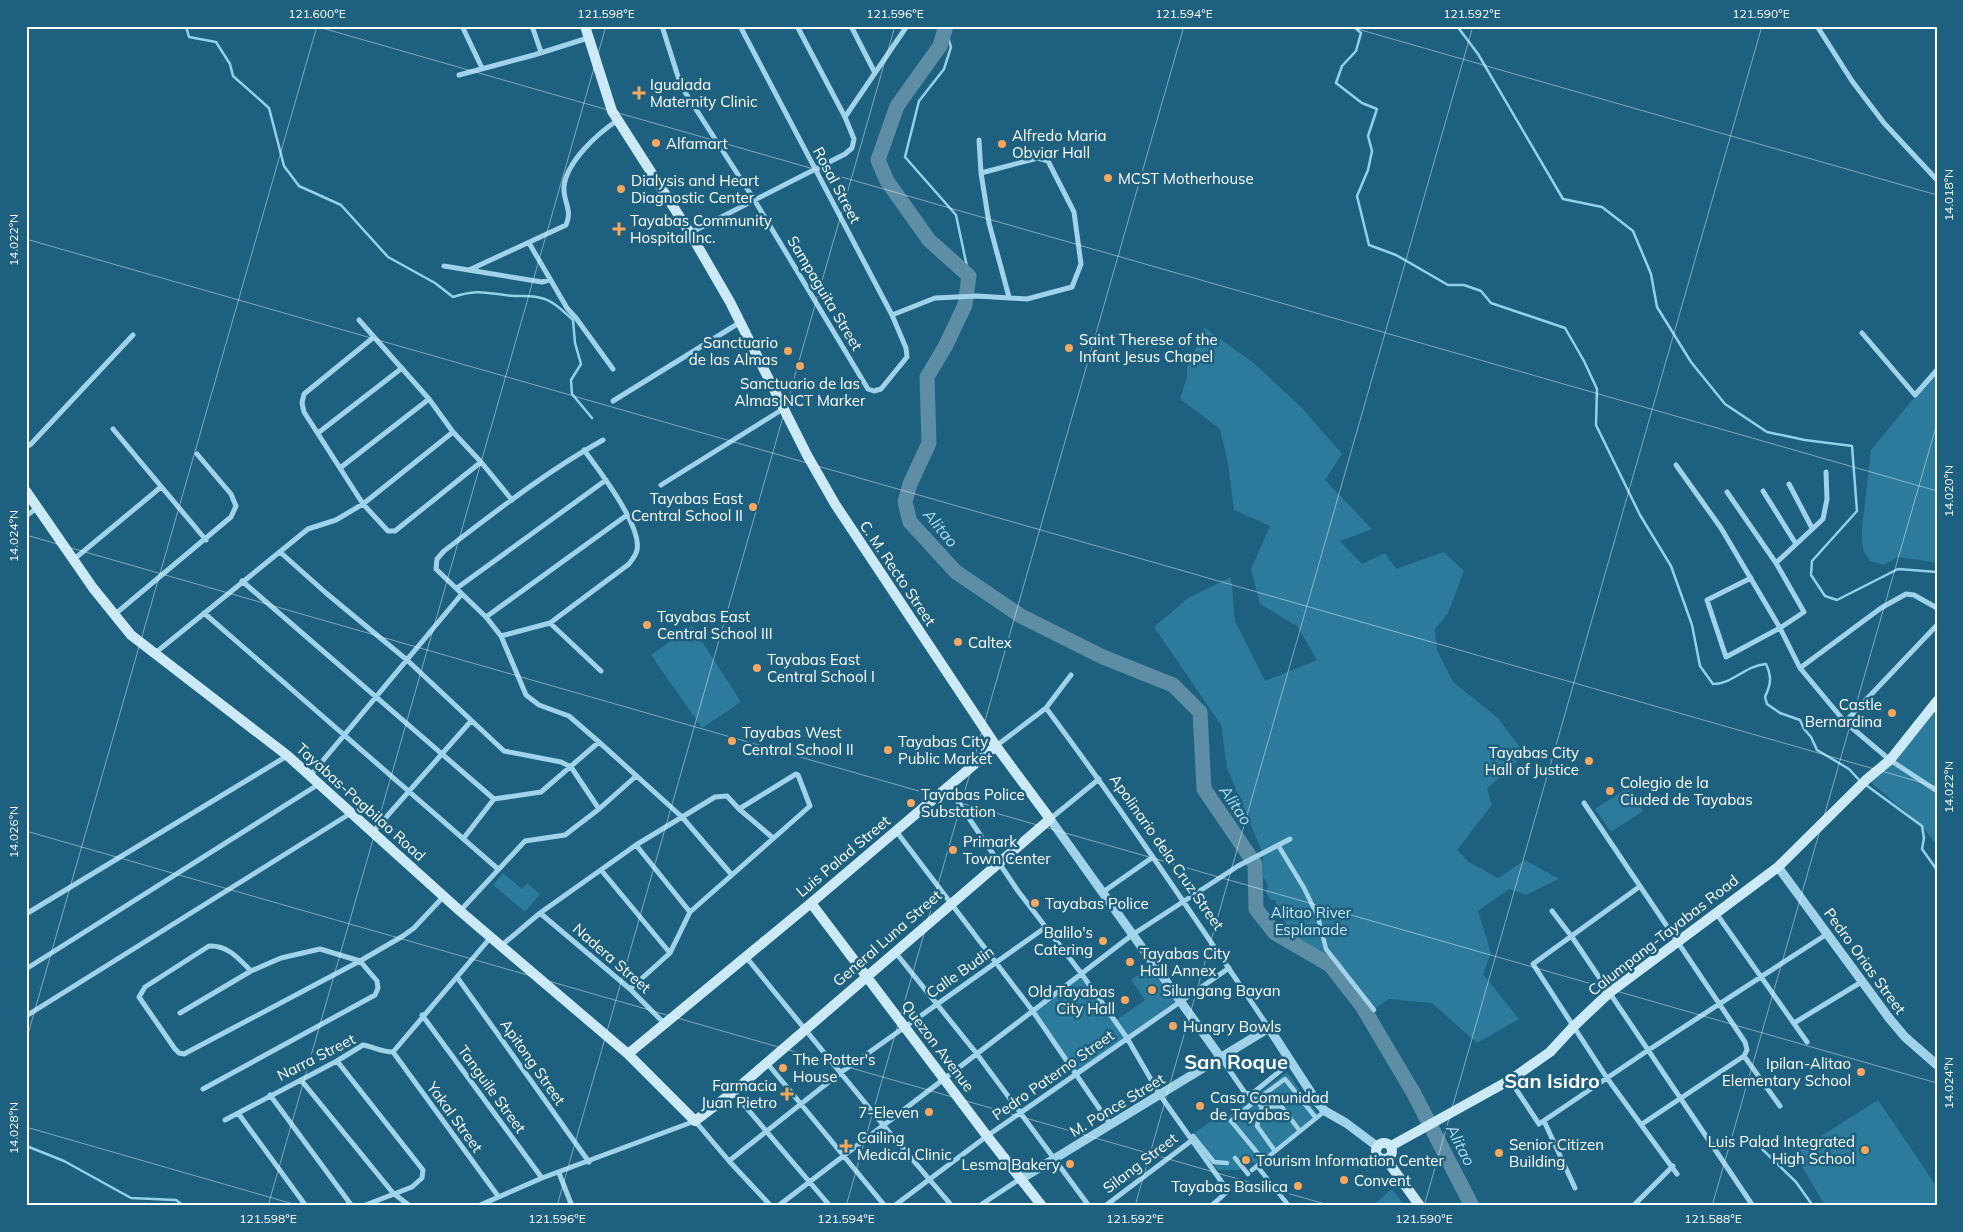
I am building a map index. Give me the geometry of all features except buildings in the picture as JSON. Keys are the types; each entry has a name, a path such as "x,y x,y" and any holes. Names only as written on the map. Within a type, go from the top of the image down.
{"main road":[{"name":"C. M. Recto Street","path":"585,26 612,111 690,234 730,302 835,504 996,746 1050,819"},
{"name":"Tayabas-Pagbilao Road","path":"26,491 73,560 131,635 153,654 228,708 288,756 460,911 628,1054 695,1121"},
{"path":"1890,760 1937,701"},
{"name":"Luis Palad Street","path":"628,1054 746,958 996,746"},
{"name":"Calumpang-Tayabas Road","path":"1390,1146 1510,1080 1550,1052 1609,992 1778,867 1867,779 1890,760"},
{"name":"General Luna Street","path":"695,1121 733,1092 951,902 1050,819"},
{"name":"Quezon Avenue","path":"810,904 1042,1206"},
{"path":"1386,1159 1392,1154 1390,1146 1384,1143 1378,1147 1377,1154 1379,1157 1386,1159 1420,1206"}],"street":[{"path":"462,26 482,68"},
{"path":"532,26 541,52"},
{"name":"Sampaguita Street","path":"662,26 681,86 756,201 868,389 874,391 881,389 907,358"},
{"name":"Rosal Street","path":"740,26 814,170 892,315 906,348 907,358"},
{"path":"690,234 845,154 852,148 854,139 845,117 797,26"},
{"path":"850,26 876,73"},
{"path":"845,117 907,26"},
{"path":"1817,26 1852,81 1884,123 1937,180"},
{"path":"459,74 588,38"},
{"path":"469,270 566,225 569,218 564,189 567,172 576,159 606,128 618,120"},
{"path":"979,140 981,173 989,223 1009,297"},
{"path":"892,315 935,298 978,296 1028,298 1072,287 1080,264 1074,212 1048,161 1044,158 1038,158 981,173"},
{"path":"529,243 566,308 576,318 613,369"},
{"path":"444,266 542,282 549,280"},
{"path":"359,320 429,399 453,432 512,500"},
{"path":"613,401 740,323"},
{"path":"1862,333 1915,395 1937,370"},
{"path":"26,447 31,444 133,335"},
{"path":"374,337 304,394 302,403 304,412 363,504 388,531 395,531 481,462"},
{"path":"318,433 402,368"},
{"path":"340,468 429,399"},
{"path":"661,485 784,409"},
{"path":"113,429 206,540"},
{"path":"153,654 308,529 336,520 363,504 453,432"},
{"path":"603,440 584,450 512,500 444,551 437,559 436,569 486,617 501,636 526,695 539,705 569,716 599,742 635,777 682,817 732,875"},
{"path":"501,636 550,623 629,564 637,551 637,539 627,515 606,480 584,450"},
{"path":"114,615 206,540 231,517 236,506 231,494 197,454"},
{"path":"1676,465 1721,528 1780,628 1800,668 1845,722 1890,760 1937,791"},
{"path":"1776,564 1823,519 1827,499 1826,472"},
{"path":"457,588 606,480"},
{"path":"1789,484 1812,528"},
{"path":"73,560 161,487"},
{"path":"1763,491 1796,544"},
{"path":"1727,492 1776,564 1804,612 1780,628 1726,657 1707,600 1751,578"},
{"path":"26,516 37,508"},
{"path":"486,617 627,515"},
{"path":"280,552 407,660 504,750 561,762 571,768 599,809"},
{"path":"242,581 494,799"},
{"path":"1800,668 1881,608 1906,594 1914,595 1937,608"},
{"path":"310,776 461,595"},
{"path":"204,612 498,869"},
{"path":"550,623 601,671"},
{"path":"1845,722 1937,625"},
{"name":"Luis Palad Street","path":"996,746 1046,708 1071,675"},
{"name":"Apolinario dela Cruz Street","path":"1046,708 1099,779 1184,900 1317,1102 1325,1111 1346,1123 1378,1147"},
{"path":"373,832 471,721"},
{"path":"463,839 494,799 542,792 599,742"},
{"path":"26,914 288,756"},
{"path":"630,989 670,953 690,912 810,806 798,776 793,774 738,809"},
{"path":"460,911 525,841 564,836 599,809 635,777"},
{"name":"General Luna Street","path":"1050,819 1099,779"},
{"path":"26,968 320,784"},
{"path":"948,787 998,862 1081,972 1127,1038 1160,1095 1228,1191 1212,1205"},
{"path":"502,945 540,913 636,845 714,797 727,796 738,809 773,838"},
{"path":"1584,803 1745,1042 1747,1050 1744,1056 1642,1124"},
{"path":"26,1016 352,813"},
{"name":"C. M. Recto Street","path":"1050,819 1221,1058 1246,1092 1251,1094"},
{"path":"896,831 1032,1010 1110,1124"},
{"path":"778,1206 944,1080 1081,972 1132,935 1238,866 1290,839"},
{"path":"636,845 690,912"},
{"path":"1278,846 1304,888 1318,917 1326,949 1374,1010"},
{"path":"1103,892 1153,857"},
{"name":"Pedro Orias Street","path":"1778,867 1905,1037 1937,1065"},
{"path":"601,870 670,953"},
{"path":"1639,887 1533,964 1607,1078 1677,1174"},
{"path":"251,971 228,950 217,946 209,946 145,987 139,997 175,1049 179,1053 184,1054 360,961 414,928 444,896"},
{"path":"1552,911 1572,937 1752,1206"},
{"name":"Nadera Street","path":"540,913 630,989 666,1024"},
{"path":"1716,913 1807,1042"},
{"name":"Calle Budin","path":"729,1161 840,1073 1046,927"},
{"path":"1510,1080 1539,1124 1647,1050 1827,934"},
{"path":"393,1052 491,937"},
{"path":"180,1013 251,971 281,958 320,949 360,961 377,981 378,988 375,995 203,1089"},
{"path":"895,952 977,1054 1089,1206"},
{"path":"746,958 952,1206"},
{"name":"Pedro Paterno Street","path":"894,1206 987,1136 1229,968"},
{"name":"Apitong Street","path":"457,977 589,1162"},
{"path":"1794,1023 1863,981"},
{"name":"Tanguile Street","path":"422,1016 542,1178"},
{"name":"M. Ponce Street","path":"979,1206 1020,1179 1269,1028"},
{"name":"Narra Street","path":"225,1120 337,1061 363,1045 374,1047 384,1052 393,1052"},
{"name":"Yakal Street","path":"393,1052 498,1196"},
{"path":"1744,1056 1780,1106"},
{"path":"337,1061 422,1170 422,1178 412,1187 363,1206"},
{"path":"766,1062 885,1206"},
{"path":"1292,1062 1251,1094 1262,1107 1281,1106 1300,1131"},
{"path":"1264,1160 1231,1121 1255,1101 1285,1079 1316,1118"},
{"path":"300,1080 393,1193 410,1206"},
{"path":"733,1092 830,1206"},
{"path":"270,1095 352,1206"},
{"path":"1262,1107 1257,1126 1275,1151"},
{"path":"1235,1158 1250,1172 1325,1111"},
{"path":"238,1112 306,1206"},
{"path":"1544,1120 1575,1188"},
{"path":"478,1206 542,1178 695,1121 771,1206"},
{"path":"1192,1138 1214,1162 1227,1163"},
{"name":"Silang Street","path":"1105,1206 1192,1138"},
{"path":"1257,1166 1289,1206"},
{"path":"1634,1206 1673,1166"},
{"path":"559,1173 572,1206"}],"green space":[{"name":"Alitao River Esplanade","path":"1205,328 1255,364 1303,409 1342,454 1325,480 1372,529 1340,541 1362,564 1385,553 1396,569 1444,552 1464,571 1448,613 1435,629 1437,650 1453,682 1498,718 1525,754 1487,789 1492,805 1457,850 1469,862 1498,878 1525,860 1559,879 1526,895 1509,889 1478,911 1491,953 1483,974 1519,1019 1477,1043 1432,1003 1389,999 1367,1014 1330,965 1303,949 1294,937 1286,934 1284,930 1286,922 1277,917 1275,913 1277,905 1275,900 1271,900 1266,893 1268,886 1263,876 1263,854 1227,768 1221,725 1154,627 1188,598 1231,577 1235,621 1265,681 1317,660 1297,626 1260,604 1251,569 1270,526 1234,510 1228,463 1220,429 1180,399 1187,377 1187,367"},
{"path":"1937,370 1937,563 1898,557 1884,565 1870,561 1864,552 1862,528 1871,450"},
{"path":"692,626 741,702 702,728 651,655"},
{"path":"1937,701 1937,846 1922,826 1867,779"},
{"path":"1627,788 1643,811 1611,832 1595,809"},
{"path":"503,873 522,889 527,883 540,894 525,912 493,885"},
{"path":"1150,967 1175,1002 1076,1074 1032,1010 1081,973 1115,1021 1145,1000 1131,980"},
{"path":"1287,1072 1319,1116 1257,1166 1254,1162 1238,1170 1218,1170 1190,1136 1217,1117 1221,1122"},
{"path":"1878,1100 1937,1187 1937,1206 1825,1206 1794,1153"},
{"path":"1392,1189 1405,1206 1372,1206"}],"waterway":[{"path":"186,26 189,37 216,42 230,64 233,76 269,108 284,166 299,186 341,205 388,257 435,283 453,297 477,292 535,296 546,299 554,304 573,320 575,343 581,364 571,380 572,394 592,418"},
{"name":"Alitao","path":"946,26 940,46 897,106 878,160 887,181 929,240 969,276 965,305 945,347 927,377 929,443 910,484 905,502 910,522 956,572 1021,616 1103,657 1173,685 1200,712 1204,789 1255,864 1256,909 1275,933 1330,965 1362,1006 1413,1092 1472,1206"},
{"path":"1353,26 1361,33 1356,51 1342,66 1336,83 1362,103 1377,109 1368,136 1372,151 1368,170 1357,196 1369,245 1396,255 1448,285 1464,285 1481,291 1491,303 1565,328 1597,389 1596,425 1640,515 1671,566 1692,625 1700,666 1713,684 1727,681 1751,668 1766,664 1770,681 1765,697 1767,704 1780,713 1800,720 1817,750 1849,769 1861,782"},
{"path":"1457,26 1478,54 1563,199 1602,207 1633,231 1651,274 1657,307 1691,362 1725,404 1767,432 1805,440 1852,446 1857,511 1812,561 1811,575 1825,596 1837,600 1898,569 1937,572"},
{"path":"945,29 951,47 944,69 919,101 905,157 956,215 969,276"},
{"path":"1866,785 1922,826 1924,838 1922,849 1937,870"},
{"path":"26,1145 64,1161 131,1198 176,1200 184,1206"},
{"path":"1762,1149 1796,1182 1813,1206"}],"place":[{"name":"Igualada Maternity Clinic","path":"639,93"},
{"name":"Alfamart","path":"656,143"},
{"name":"Alfredo Maria Obviar Hall","path":"1002,144"},
{"name":"MCST Motherhouse","path":"1108,178"},
{"name":"Dialysis and Heart Diagnostic Center","path":"621,189"},
{"name":"Tayabas Community Hospital Inc.","path":"619,229"},
{"name":"Saint Therese of the Infant Jesus Chapel","path":"1069,348"},
{"name":"Sanctuario de las Almas","path":"788,351"},
{"name":"Sanctuario de las Almas NCT Marker","path":"800,366"},
{"name":"Tayabas East Central School II","path":"753,507"},
{"name":"Tayabas East Central School III","path":"647,625"},
{"name":"Caltex","path":"958,642"},
{"name":"Tayabas East Central School I","path":"757,668"},
{"name":"Castle Bernardina","path":"1892,713"},
{"name":"Tayabas West Central School II","path":"732,741"},
{"name":"Tayabas City Public Market","path":"888,750"},
{"name":"Tayabas City Hall of Justice","path":"1589,761"},
{"name":"Colegio de la Ciuded de Tayabas","path":"1610,791"},
{"name":"Tayabas Police Substation","path":"911,803"},
{"name":"Primark Town Center","path":"953,850"},
{"name":"Tayabas Police","path":"1035,903"},
{"name":"Balilo's Catering","path":"1103,941"},
{"name":"Tayabas City Hall Annex","path":"1130,962"},
{"name":"Silungang Bayan","path":"1152,990"},
{"name":"Old Tayabas City Hall","path":"1125,1000"},
{"name":"Hungry Bowls","path":"1173,1026"},
{"name":"The Potter's House","path":"783,1068"},
{"name":"Ipilan-Alitao Elementary School","path":"1861,1072"},
{"name":"Farmacia Juan Pietro","path":"787,1094"},
{"name":"Casa Comunidad de Tayabas","path":"1200,1106"},
{"name":"7-Eleven","path":"929,1112"},
{"name":"Cailing Medical Clinic","path":"846,1146"},
{"name":"Luis Palad Integrated High School","path":"1865,1150"},
{"name":"Senior Citizen Building","path":"1499,1153"},
{"name":"Tourism Information Center","path":"1246,1160"},
{"name":"Lesma Bakery","path":"1070,1164"},
{"name":"Convent","path":"1344,1180"},
{"name":"Tayabas Basilica","path":"1298,1186"}],"district":[{"name":"San Roque","path":"1236,1061"},
{"name":"San Isidro","path":"1552,1080"}]}
